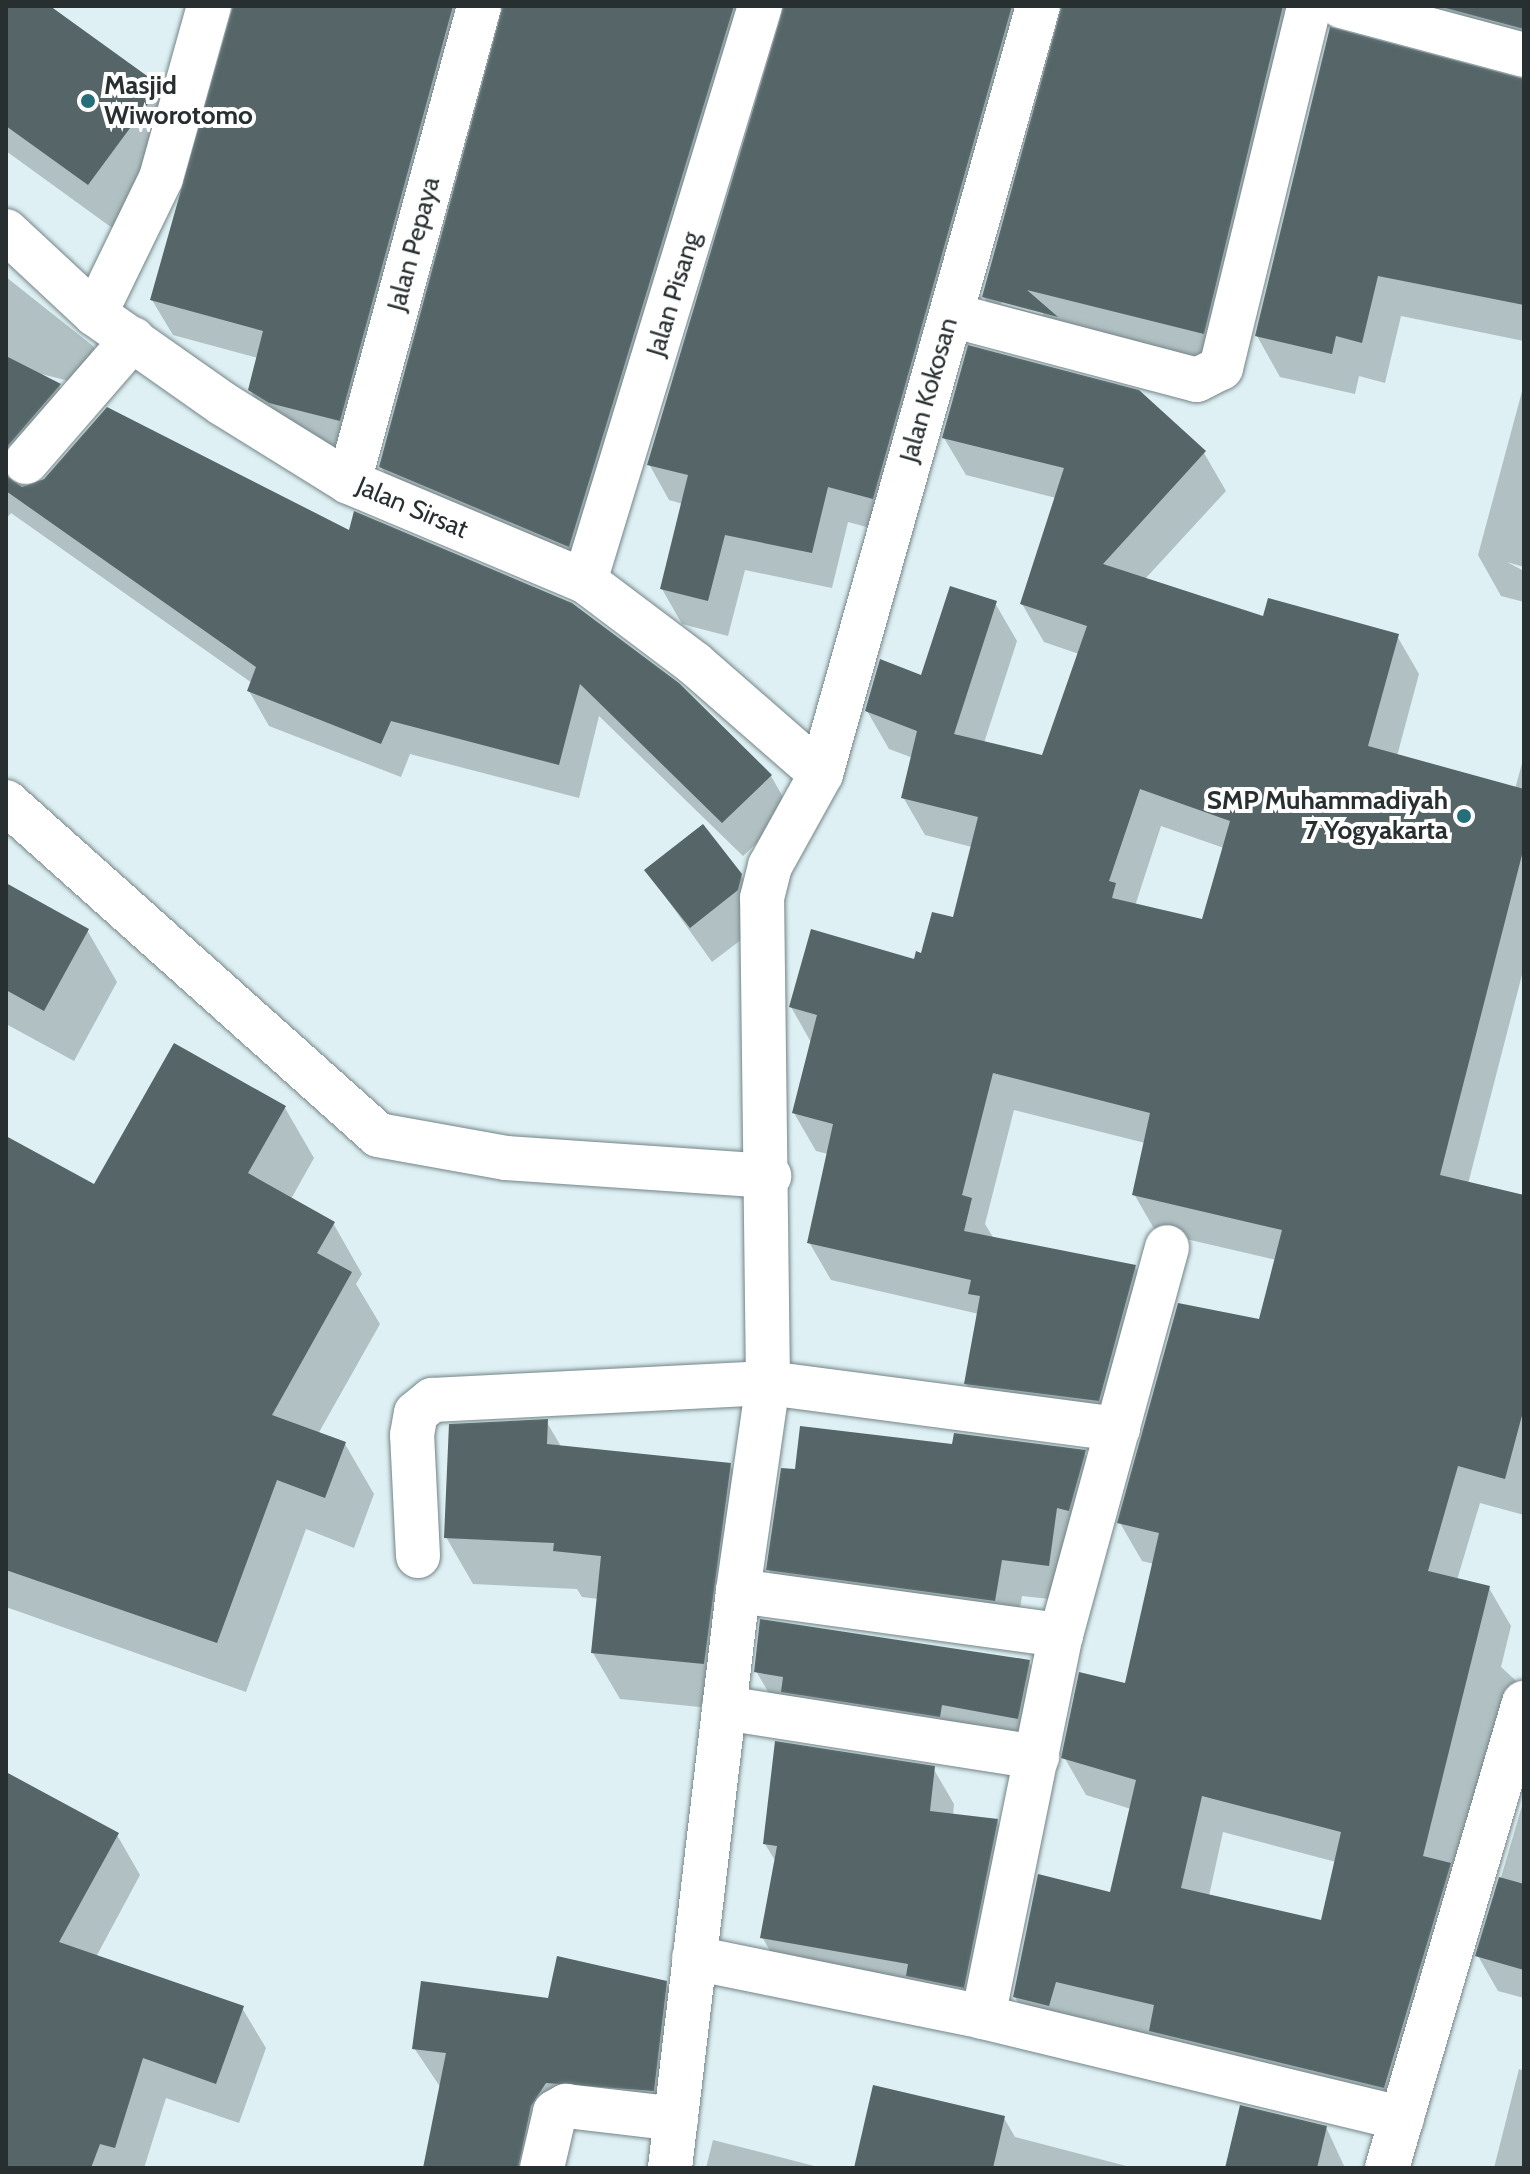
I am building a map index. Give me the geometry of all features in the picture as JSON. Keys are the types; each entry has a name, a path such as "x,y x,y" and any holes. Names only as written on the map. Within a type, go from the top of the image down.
{"street":[{"path":"95,314 161,178 209,6"},
{"name":"Jalan Pepaya","path":"349,482 479,6"},
{"name":"Jalan Pisang","path":"585,581 760,6"},
{"name":"Jalan Kokosan","path":"670,2168 738,1591 768,1383 769,1176 761,1121 762,898 770,866 821,774 1038,6"},
{"path":"951,315 1197,380 1221,368 1309,6"},
{"path":"1341,6 1524,55"},
{"name":"Jalan Sirsat","path":"6,231 95,314 223,404 349,482 585,581 695,664 821,774"},
{"path":"26,462 133,339"},
{"path":"6,802 378,1135 506,1158 769,1176"},
{"path":"983,2017 1061,1635 1167,1247"},
{"path":"418,1556 412,1435 416,1413 432,1400 768,1383 1118,1429"},
{"path":"738,1591 1061,1635"},
{"path":"1387,2168 1524,1703"},
{"path":"724,1708 1037,1757"},
{"path":"694,1958 983,2017 1402,2118"},
{"path":"542,2168 555,2112 566,2106 676,2119"}],"building":[{"path":"6,6 50,6 161,86 88,185 6,126"},
{"path":"233,6 453,6 340,421 269,403 248,390 263,331 150,300"},
{"path":"503,6 734,6 569,547 379,467"},
{"path":"784,6 1012,6 873,499 828,487 812,553 725,535 708,601 660,589 688,475 647,465"},
{"path":"1062,6 1283,6 1204,334 1027,290 1058,317 982,297"},
{"path":"1438,6 1524,6 1524,29"},
{"path":"1330,27 1524,79 1524,305 1378,276 1362,343 1336,336 1332,354 1255,336"},
{"path":"968,345 1139,390 1206,451 1103,564 1263,616 1268,598 1399,634 1368,746 1524,789 1524,847 1440,1175 1524,1195 1524,1408 1505,1479 1458,1466 1428,1571 1490,1586 1423,1856 1451,1863 1384,2088 1149,2031 1154,2005 1056,1982 1049,2006 1013,1997 1038,1874 1110,1892 1136,1780 1061,1758 1079,1672 1125,1683 1159,1533 1117,1523 1178,1303 1259,1319 1282,1230 1132,1195 1150,1113 993,1073 962,1195 972,1198 964,1231 1136,1265 1099,1401 964,1384 980,1296 968,1294 971,1280 807,1243 833,1124 792,1113 817,1015 789,1007 811,929 914,959 916,951 921,953 932,912 953,917 978,817 901,798 917,731 865,711 880,659 921,675 950,586 997,601 954,734 1042,755 1087,626 1020,604 1064,468 942,438","holes":["1140,789 1230,821 1202,919 1112,898 1116,883 1109,881","1202,1796 1341,1832 1321,1920 1181,1888"]},
{"path":"6,356 61,384 6,448"},
{"path":"107,407 349,530 354,511 572,603 679,683 772,775 722,823 580,684 559,765 391,721 381,744 247,691 256,667 6,491 6,476 22,487 44,479"},
{"path":"703,824 742,874 738,890 690,928 644,870"},
{"path":"6,883 89,929 44,1011 6,990"},
{"path":"174,1043 286,1106 248,1173 335,1222 317,1253 352,1272 272,1415 346,1442 325,1498 277,1480 217,1643 6,1570 6,1136 94,1184"},
{"path":"548,1419 547,1444 731,1463 704,1664 591,1653 601,1556 553,1551 554,1543 444,1538 449,1424"},
{"path":"800,1426 952,1444 954,1433 1086,1450 1069,1511 1057,1508 1049,1566 1002,1560 995,1601 766,1570 781,1468 795,1469"},
{"path":"760,1619 1030,1660 1018,1719 942,1705 940,1717 781,1692 783,1677 754,1672"},
{"path":"775,1741 935,1766 930,1811 998,1819 964,1988 906,1976 908,1964 760,1938 777,1846 763,1844"},
{"path":"6,1772 119,1833 59,1942 244,2006 216,2084 143,2058 115,2148 100,2144 91,2168 6,2168"},
{"path":"1499,1877 1524,1884 1524,1970 1475,1956"},
{"path":"557,1956 667,1981 654,2091 546,2083 531,2106 518,2168 423,2168 446,2053 412,2049 421,1981 548,1998"},
{"path":"873,2085 1005,2116 993,2168 854,2168"},
{"path":"1240,2105 1327,2126 1317,2168 1225,2168"}],"place":[{"name":"Masjid Wiworotomo","path":"88,101"},
{"name":"SMP Muhammadiyah 7 Yogyakarta","path":"1464,816"}]}
